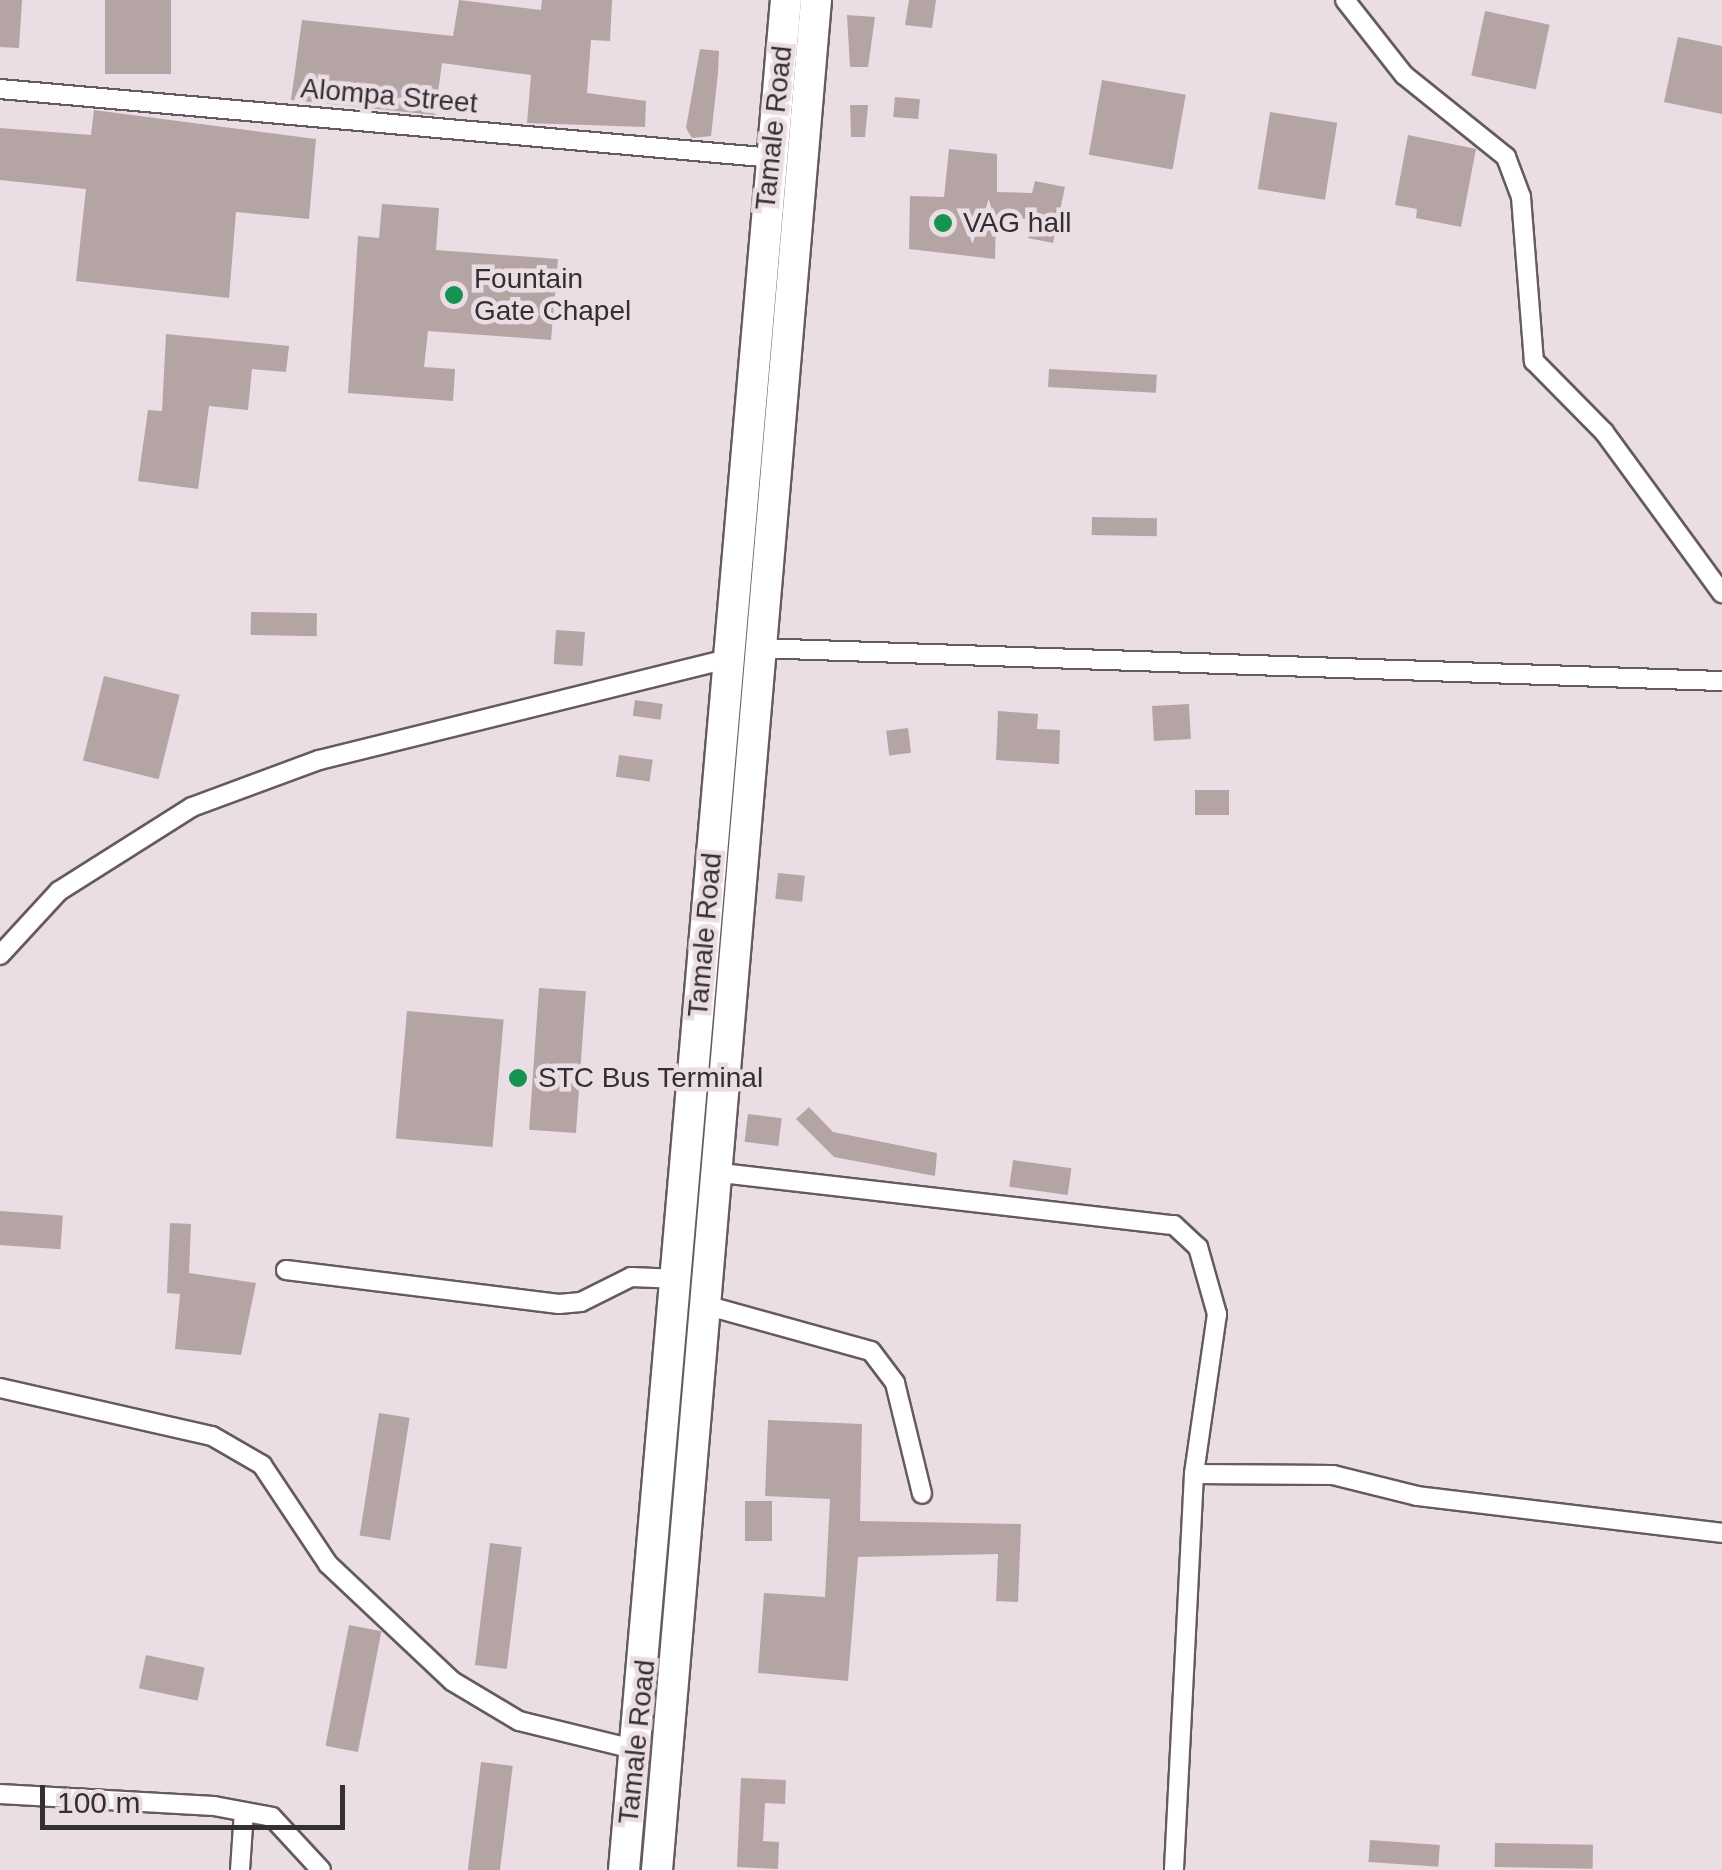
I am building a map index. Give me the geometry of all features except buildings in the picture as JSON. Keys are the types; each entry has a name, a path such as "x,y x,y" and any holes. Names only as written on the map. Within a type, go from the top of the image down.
{"highway":[{"name":"Tamale Road","path":"765,421 773,158 786,0"},
{"name":"Tamale Road","path":"624,1870 679,1278 714,995 765,421 816,0"},
{"name":"Tamale Road","path":"657,1870 705,1306 713,1172 714,995"}],"street":[{"path":"1344,0 1404,75 1506,156 1521,197 1534,361 1604,432 1722,592"},
{"name":"Alompa Street","path":"0,89 773,158"},
{"path":"0,956 59,891 192,806 319,760 742,654 1722,682"},
{"path":"713,1172 1174,1224 1198,1247 1216,1314 1194,1474 1174,1870"},
{"path":"286,1270 559,1304 581,1302 631,1277 679,1278"},
{"path":"705,1306 871,1351 895,1383 922,1494"},
{"path":"0,1388 212,1436 262,1465 328,1564 452,1681 519,1721 636,1750"},
{"path":"1194,1474 1333,1475 1417,1496 1722,1533"},
{"path":"0,1794 272,1817 321,1870"},
{"path":"240,1870 244,1812"}],"place":[{"name":"VAG hall","path":"943,223"},
{"name":"Fountain Gate Chapel","path":"454,295"},
{"name":"STC Bus Terminal","path":"518,1078"}]}
